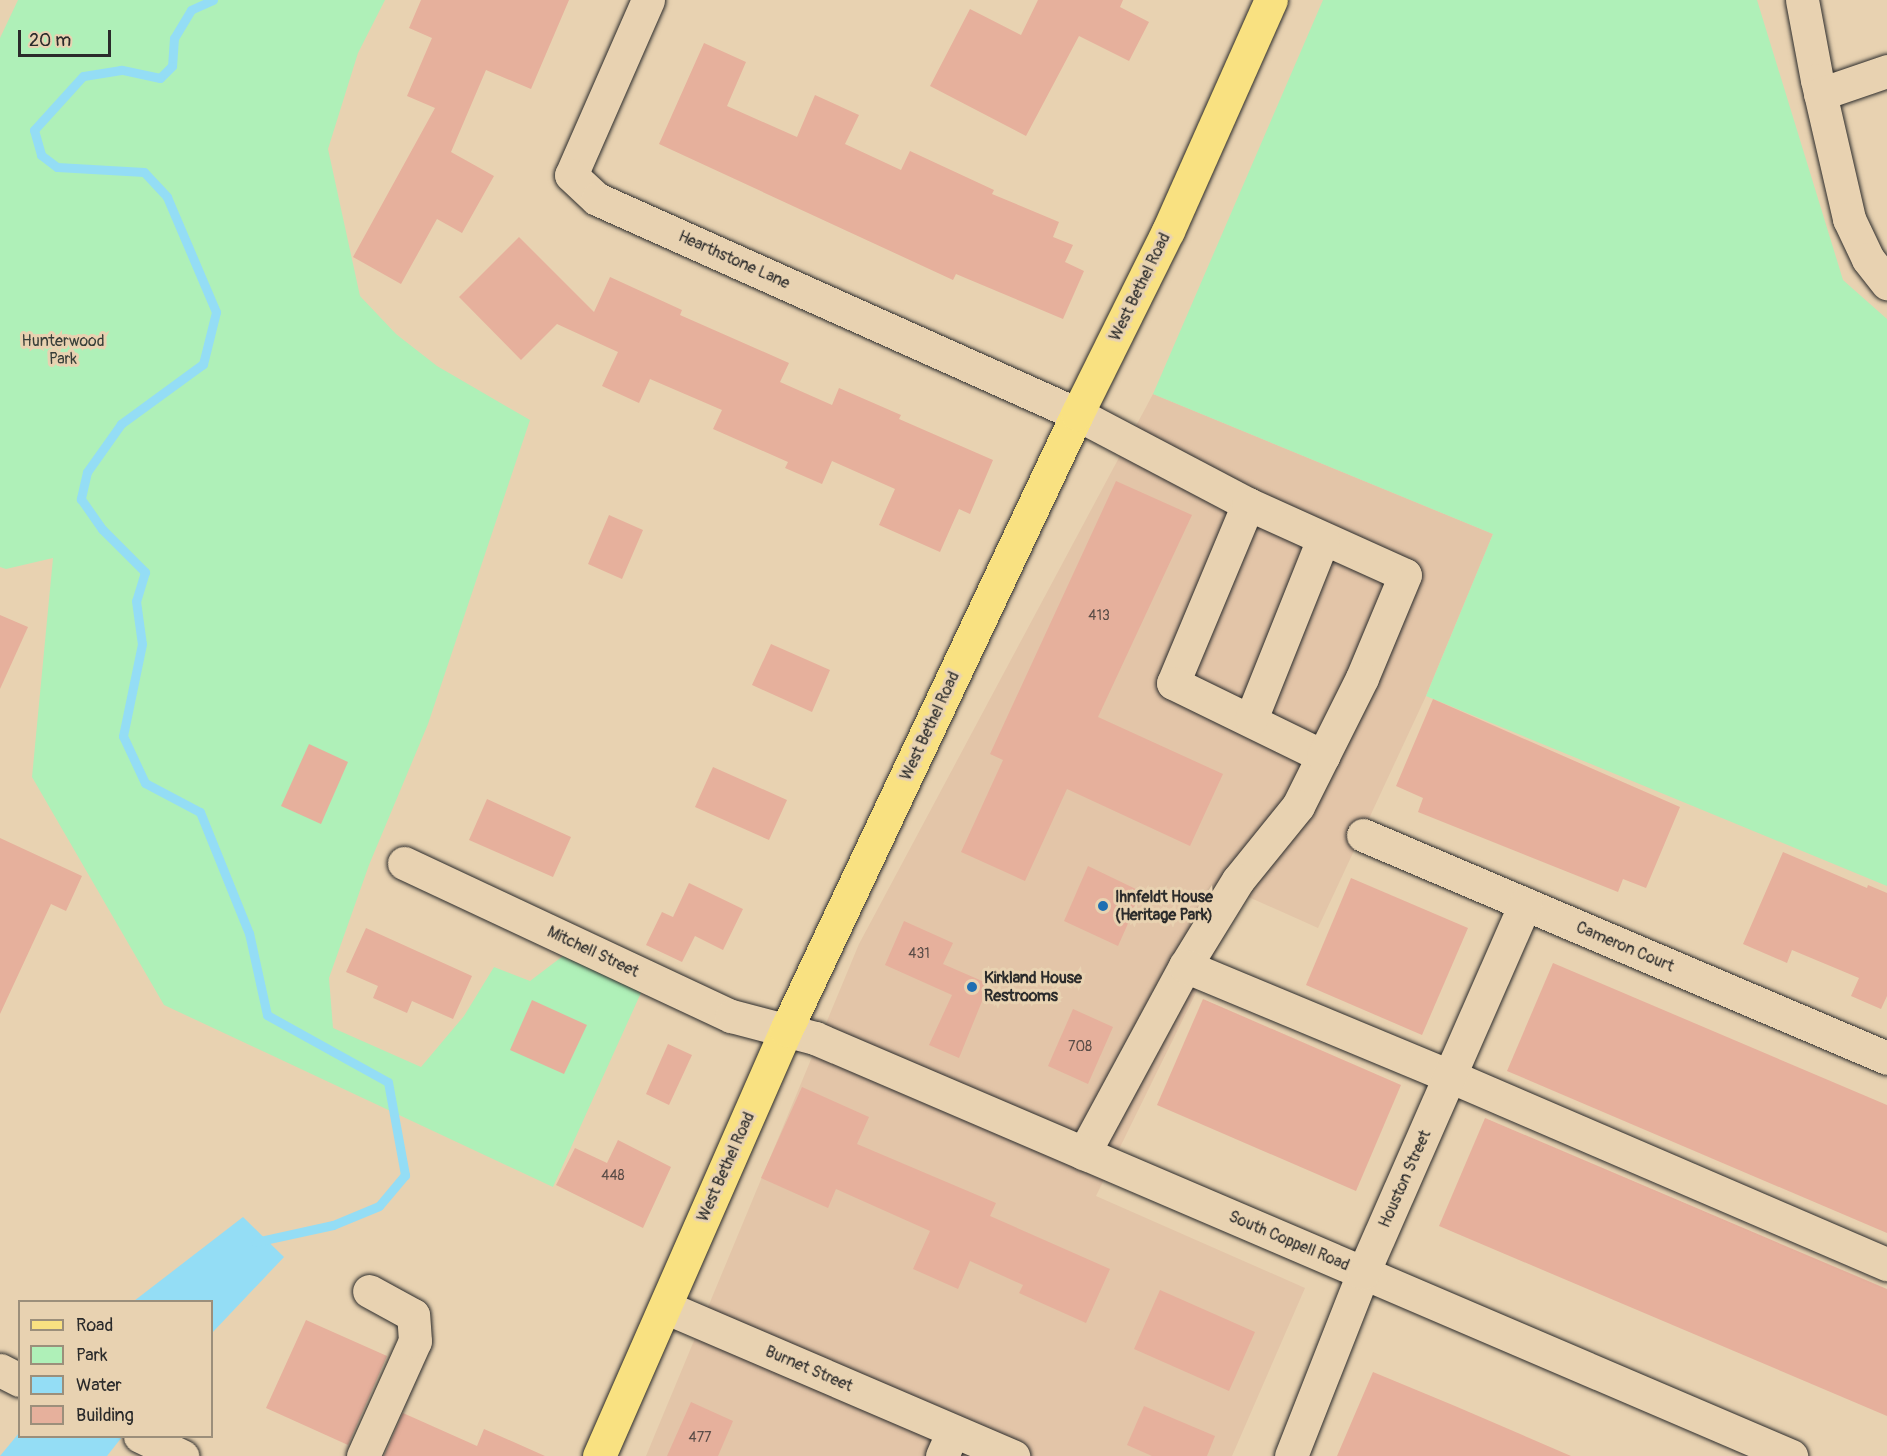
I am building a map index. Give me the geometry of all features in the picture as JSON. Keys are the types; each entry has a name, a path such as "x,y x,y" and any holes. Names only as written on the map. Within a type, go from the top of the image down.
{"main road":[{"name":"West Bethel Road","path":"599,1456 786,1030 1077,414 1168,231 1271,0"}],"street":[{"name":"Hearthstone Lane","path":"648,0 571,175 597,199 1077,414"},
{"path":"1802,0 1820,94 1849,219 1868,259 1887,284"},
{"path":"1820,94 1887,71"},
{"path":"1077,414 1248,504 1405,575 1362,678 1298,806 1238,880 1185,966 1084,1153"},
{"path":"1248,504 1173,683 1323,756"},
{"path":"1251,719 1323,539"},
{"name":"Cameron Court","path":"1363,835 1887,1058"},
{"name":"Mitchell Street","path":"404,863 731,1016 786,1030"},
{"name":"Houston Street","path":"1291,1456 1363,1273 1525,904"},
{"path":"1185,966 1887,1264"},
{"name":"South Coppell Road","path":"786,1030 815,1038 1791,1456"},
{"path":"363,1456 415,1341 413,1315 369,1291"},
{"name":"Burnet Street","path":"665,1307 947,1443 1013,1456"},
{"path":"0,1370 18,1379"},
{"path":"145,1439 182,1456"}],"shaded area":[{"path":"1153,394 1493,534 1426,696 1318,928 1244,895 1096,1196 1305,1288 1232,1456 646,1456 859,944"}],"green space":[{"name":"Hunterwood Park","path":"18,0 385,0 358,53 328,149 360,296 396,334 437,366 530,420 428,724 369,865 329,978 333,1028 421,1067 464,1016 494,967 530,981 580,943 650,973 553,1187 164,1005 32,777 53,558 6,569 0,567 0,38"},
{"path":"1323,0 1757,0 1843,280 1887,319 1887,886 1426,696 1493,534 1153,394"}],"water":[{"path":"243,1217 284,1257 213,1332 213,1300 135,1300"},
{"path":"18,1434 18,1438 121,1438 107,1456 0,1456"}],"building":[{"path":"421,0 569,0 531,89 486,70 451,152 494,176 462,233 437,219 401,284 353,257 435,108 407,96 432,38 409,28"},
{"path":"1038,0 1123,0 1120,7 1149,22 1129,61 1079,36 1026,136 930,86 970,9 1021,35"},
{"path":"704,43 746,62 727,106 797,137 815,95 859,115 845,144 901,170 910,151 994,190 992,194 1059,222 1053,237 1073,245 1065,262 1084,271 1063,319 956,274 953,280 659,144"},
{"path":"519,237 594,312 610,277 682,310 680,315 789,363 780,382 832,405 839,388 901,415 899,419 993,460 970,514 959,509 940,552 879,525 895,489 832,461 822,484 785,468 788,462 713,429 722,410 650,379 639,403 602,386 618,352 557,324 521,360 459,297"},
{"path":"1116,481 1192,515 1098,717 1223,774 1190,846 1067,789 1025,881 961,852 1003,760 990,754"},
{"path":"609,515 643,530 622,579 588,564"},
{"path":"0,615 28,627 0,689"},
{"path":"771,644 830,670 812,712 752,685"},
{"path":"1433,699 1680,807 1646,888 1623,879 1618,892 1418,812 1423,798 1396,786"},
{"path":"309,744 348,762 321,824 281,806"},
{"path":"713,767 787,800 769,840 695,807"},
{"path":"487,799 571,837 553,877 469,840"},
{"path":"0,838 82,876 66,911 51,904 0,1014"},
{"path":"1783,852 1867,888 1868,885 1887,893 1887,996 1881,1009 1851,996 1859,978 1792,950 1787,963 1743,944"},
{"name":"Ihnfeldt House (Heritage Park)","path":"1088,866 1142,892 1118,946 1064,921"},
{"path":"1351,878 1468,928 1422,1035 1306,985"},
{"path":"689,883 743,909 723,950 695,936 682,962 646,945 662,912 673,917"},
{"path":"904,921 953,943 943,964 989,984 959,1058 929,1045 952,995 885,965"},
{"path":"366,928 472,976 453,1019 412,1001 407,1013 373,998 378,986 346,972"},
{"path":"1553,963 1887,1105 1887,1233 1507,1071"},
{"path":"1203,999 1401,1085 1356,1191 1157,1105"},
{"path":"532,1000 587,1025 564,1074 510,1050"},
{"path":"1073,1009 1113,1027 1088,1084 1048,1066"},
{"path":"668,1044 692,1055 669,1105 646,1094"},
{"path":"802,1087 869,1117 857,1144 996,1203 990,1216 1110,1269 1086,1323 1019,1293 1023,1285 970,1261 958,1289 913,1269 930,1231 836,1189 828,1208 761,1178"},
{"path":"1485,1118 1887,1289 1887,1416 1439,1226"},
{"path":"618,1140 671,1167 643,1228 556,1185 575,1148 607,1163"},
{"path":"1160,1290 1255,1332 1229,1391 1134,1349"},
{"path":"306,1320 387,1356 348,1445 266,1408"},
{"path":"1373,1372 1455,1406 1571,1456 1337,1456"},
{"path":"691,1402 733,1421 718,1456 667,1456"},
{"path":"1144,1406 1215,1436 1207,1456 1152,1456 1127,1445"},
{"path":"403,1413 477,1446 484,1429 545,1456 384,1456"}],"waterway":[{"path":"213,0 191,10 174,38 172,66 160,78 121,70 83,76 34,130 41,155 57,167 144,172 167,197 216,312 203,364 121,424 87,472 81,499 102,529 145,572 136,601 142,644 123,736 145,783 200,812 249,933 267,1015 388,1082 405,1175 379,1206 333,1225 256,1242"}],"place":[{"name":"Ihnfeldt House (Heritage Park)","path":"1103,906"},
{"name":"Kirkland House Restrooms","path":"972,987"}]}
